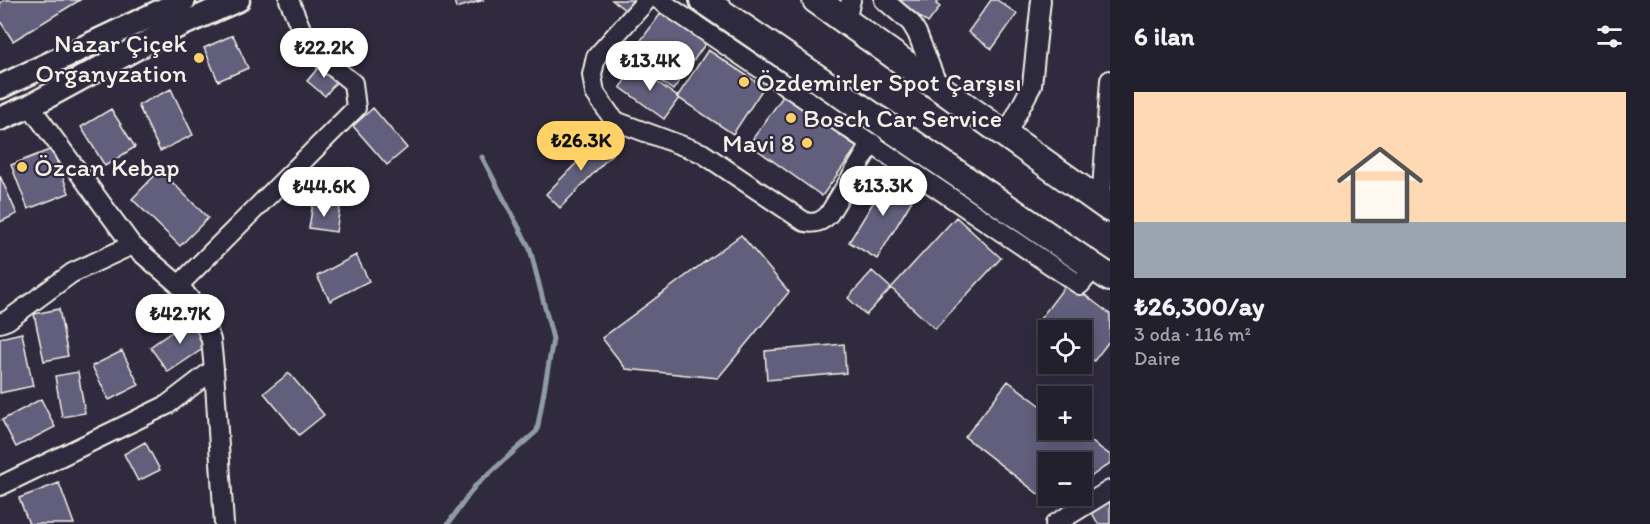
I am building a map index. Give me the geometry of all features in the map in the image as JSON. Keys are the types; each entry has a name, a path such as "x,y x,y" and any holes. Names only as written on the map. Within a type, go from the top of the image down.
{"highway":[{"path":"703,0 785,70 1102,272"},
{"path":"816,0 849,10 938,87 1105,206"}],"main road":[{"path":"0,87 184,0"},
{"path":"0,119 30,106 172,29 238,0"}],"street":[{"path":"179,285 356,108 353,83 309,48 289,0"},
{"path":"647,0 596,57 593,66 594,93 604,110 618,122 702,153 805,222 811,223 824,220 829,214 872,143"},
{"path":"659,0 785,70 872,143 1080,285 1102,272"},
{"path":"884,0 911,23 938,87"},
{"path":"1006,135 1032,85 1041,0"},
{"path":"1105,206 1105,143 1110,80"},
{"path":"30,106 132,245 179,285 201,314 211,340 224,524"},
{"path":"0,323 8,320 72,273 132,245"},
{"path":"0,486 167,405 214,369"},
{"path":"1055,524 1110,490"}],"building":[{"path":"5,0 80,0 13,41 0,21 0,3"},
{"path":"454,0 484,0 456,8"},
{"path":"612,0 633,0 625,10"},
{"path":"899,0 940,0 936,4 940,7 928,23"},
{"path":"991,0 997,0 1017,14 992,49 968,32"},
{"path":"664,9 708,40 673,90 628,58"},
{"path":"233,35 248,68 218,81 204,48"},
{"path":"708,50 764,87 733,134 677,97"},
{"path":"323,62 341,76 325,96 307,81"},
{"path":"635,66 679,98 664,119 620,87"},
{"path":"171,89 193,135 160,151 138,105"},
{"path":"784,95 857,147 822,196 749,144"},
{"path":"373,108 407,148 387,165 353,126"},
{"path":"111,109 135,147 105,166 81,127"},
{"path":"602,137 616,150 560,208 546,194"},
{"path":"52,149 69,193 28,209 11,165"},
{"path":"160,170 208,218 180,246 132,199"},
{"path":"890,175 917,192 877,259 849,242"},
{"path":"0,176 17,214 0,222"},
{"path":"313,203 340,207 336,232 309,228"},
{"path":"956,217 1001,258 935,329 891,288"},
{"path":"741,235 789,292 718,378 626,369 602,338"},
{"path":"356,255 369,281 330,301 317,276"},
{"path":"872,271 891,288 866,315 848,298"},
{"path":"1068,282 1110,314 1110,340 1094,361 1092,359 1092,320 1040,319"},
{"path":"59,309 68,356 44,361 34,314"},
{"path":"192,318 210,344 168,372 150,347"},
{"path":"22,333 33,386 0,393 0,338"},
{"path":"844,344 846,373 767,380 765,351"},
{"path":"122,351 139,385 109,400 92,366"},
{"path":"78,372 85,413 62,417 55,376"},
{"path":"289,373 324,415 299,435 264,393"},
{"path":"1008,381 1038,404 1038,440 1089,440 1110,455 1110,463 1092,476 1092,452 1038,452 1038,494 965,437"},
{"path":"41,399 55,427 16,447 2,420"},
{"path":"145,442 160,470 138,481 124,454"},
{"path":"59,483 74,524 29,524 19,498"},
{"path":"1110,498 1110,524 1098,524 1090,509"}],"waterway":[{"path":"448,524 475,486 537,431 553,339 530,249 482,157"}],"place":[{"name":"Nazar Çiçek Organyzation","path":"199,58"},
{"name":"Özdemirler Spot Çarşısı","path":"744,82"},
{"name":"Bosch Car Service","path":"791,118"},
{"name":"Mavi 8","path":"807,143"},
{"name":"Özcan Kebap","path":"22,167"}]}
